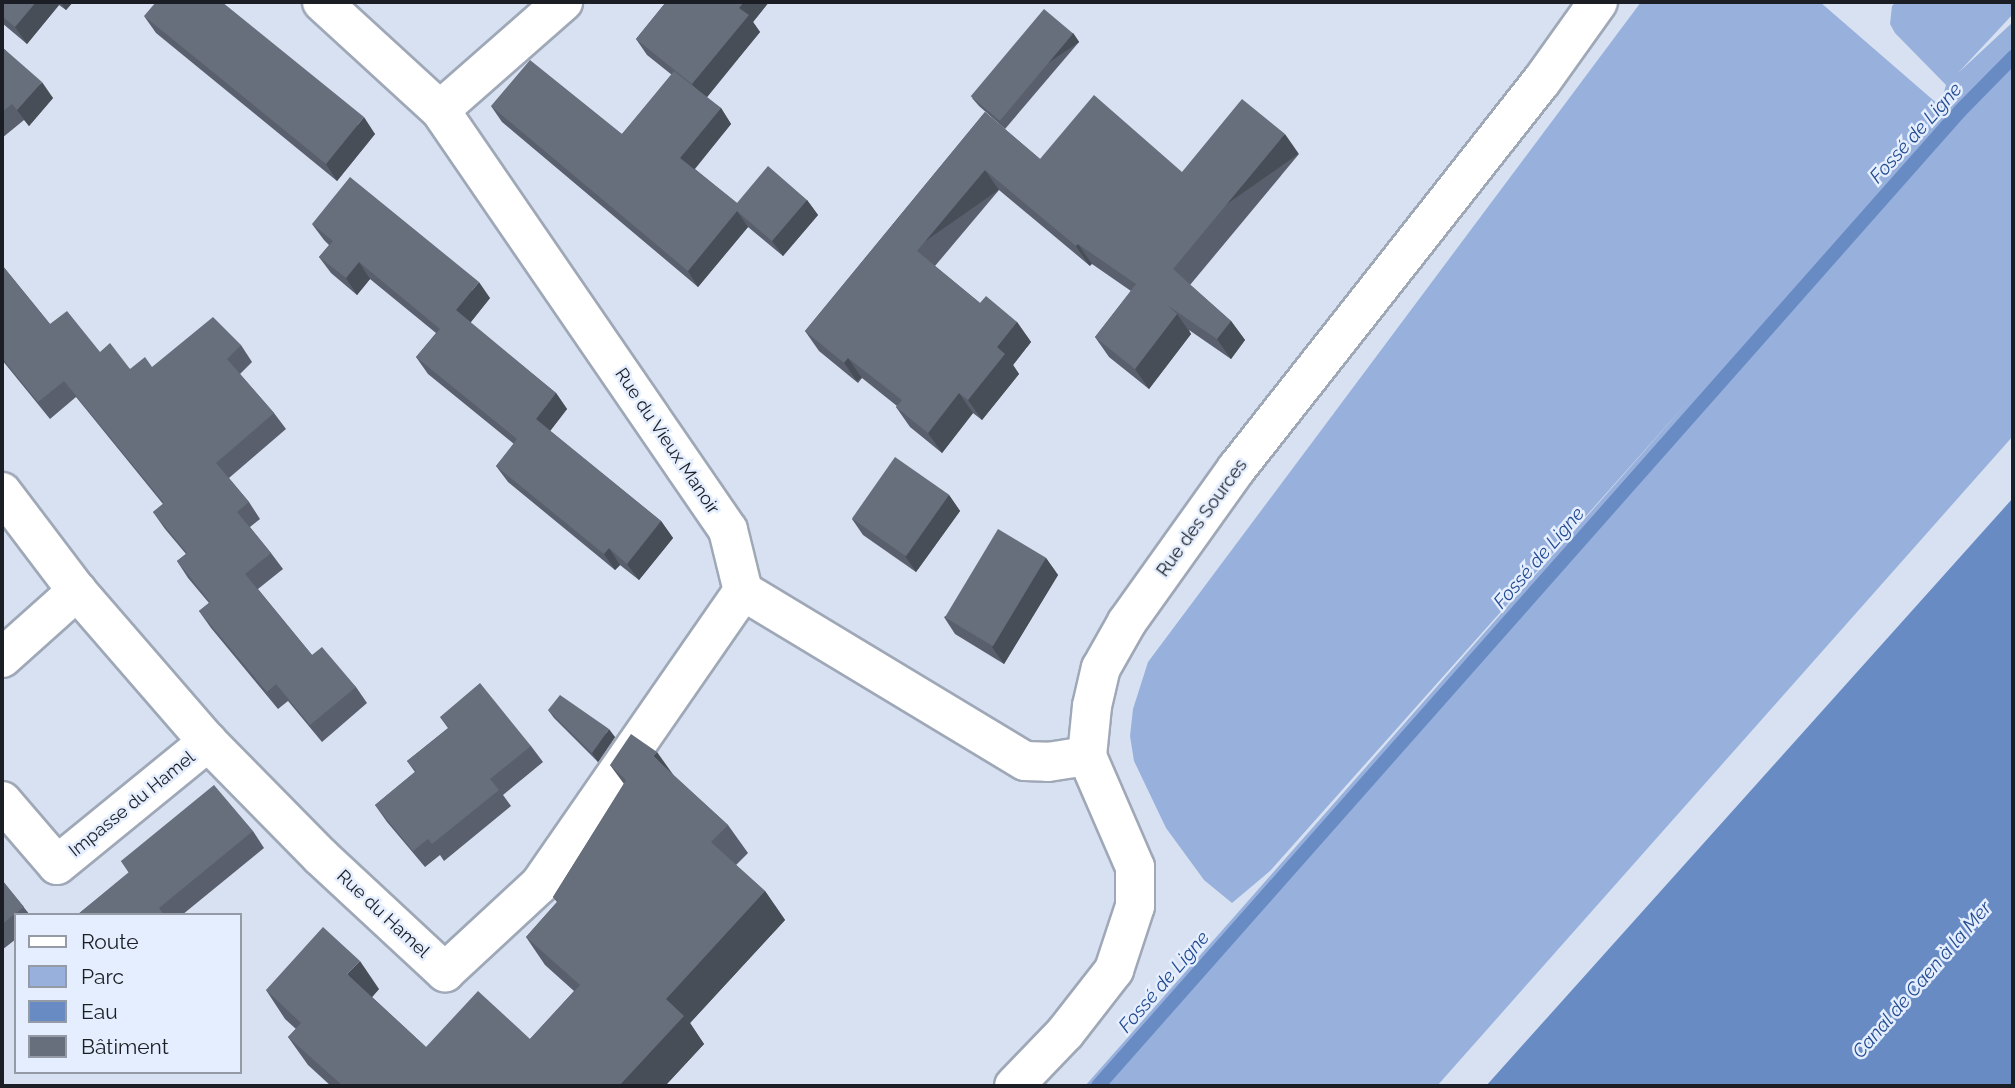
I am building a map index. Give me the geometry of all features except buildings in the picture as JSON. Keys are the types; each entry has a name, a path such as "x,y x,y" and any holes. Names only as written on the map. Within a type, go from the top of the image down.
{"street":[{"name":"Rue du Vieux Manoir","path":"322,2 440,110 729,530 743,591"},
{"path":"440,110 563,2"},
{"name":"Rue des Sources","path":"1014,1086 1065,1033 1114,970 1135,906 1135,867 1087,756 1092,706 1101,668 1127,622 1237,468 1541,82 1598,2"},
{"name":"Rue du Hamel","path":"2,492 78,591 208,742 320,856 445,972 540,884 743,591"},
{"path":"2,658 78,591"},
{"path":"743,591 1025,761 1048,762 1087,756"},
{"name":"Impasse du Hamel","path":"2,801 57,865 208,742"}],"green space":[{"path":"1641,2 1820,2 1940,106 1946,85 1895,33 1890,24 1892,6 1896,2 2013,2 2013,14 1958,73 2013,22 2013,436 1437,1086 1085,1086 1692,397 1270,871 1232,903 1204,880 1166,828 1134,761 1130,736 1133,709 1148,662"}],"water":[{"name":"Canal de Caen à la Mer","path":"2013,498 2013,1086 1486,1086"}],"waterway":[{"name":"Fossé de Ligne","path":"1098,1086 1960,111 2013,57"}]}
